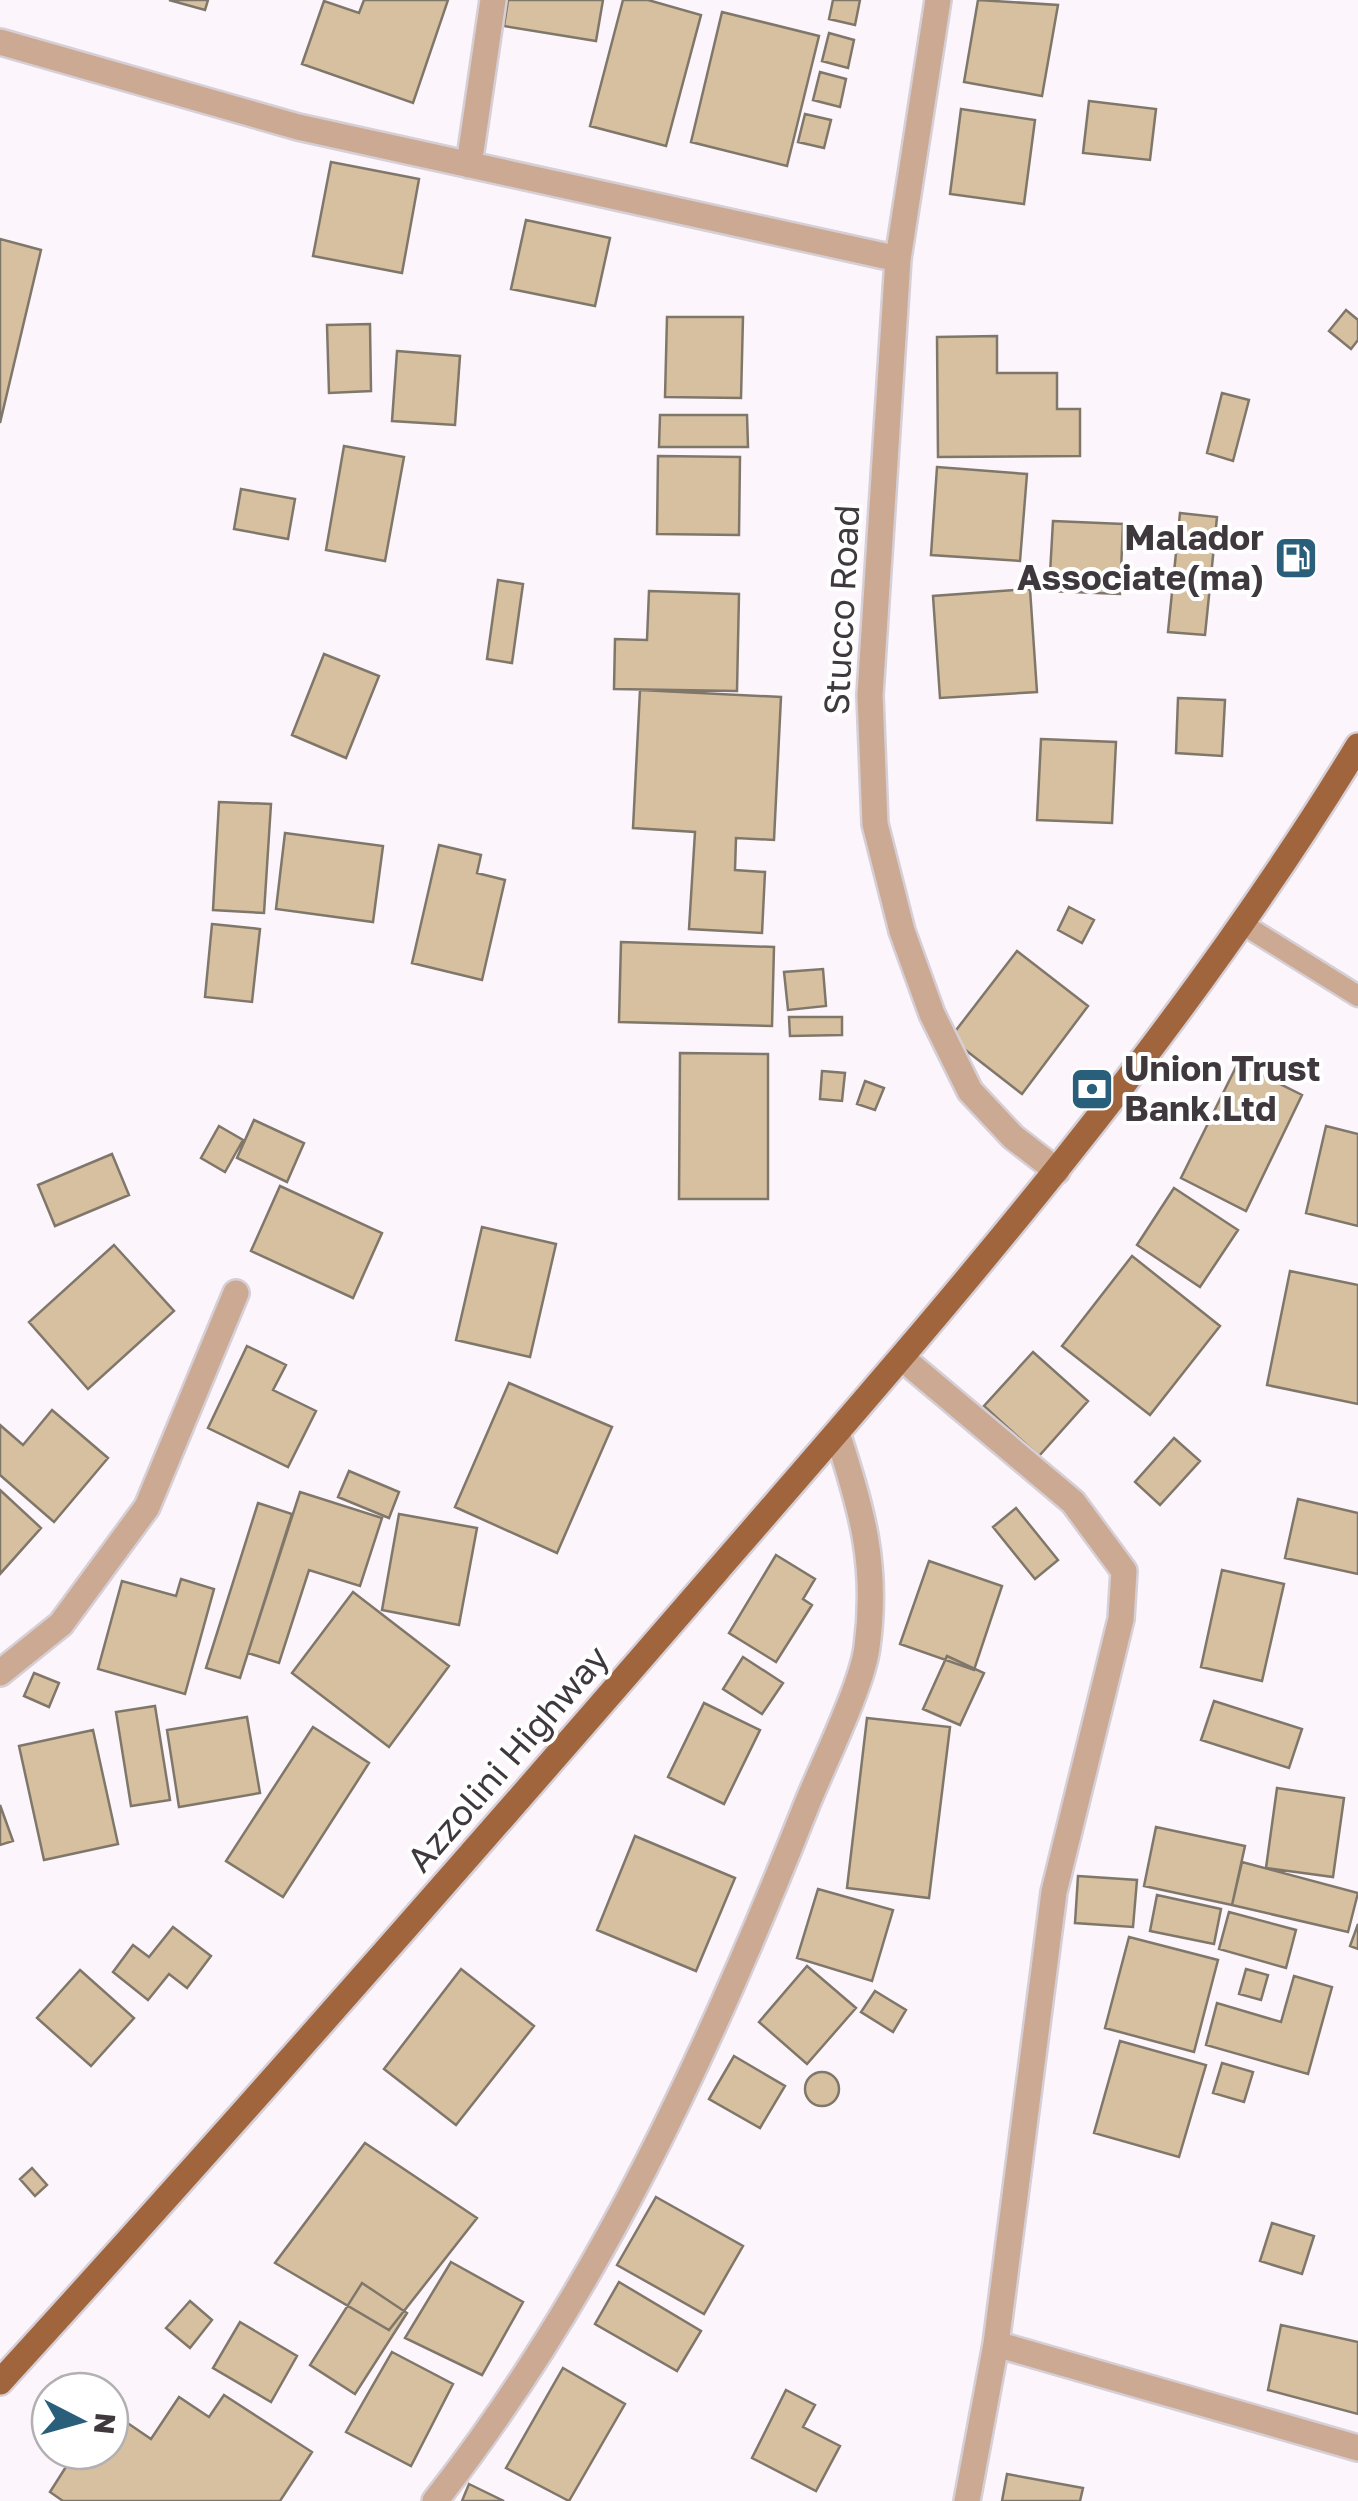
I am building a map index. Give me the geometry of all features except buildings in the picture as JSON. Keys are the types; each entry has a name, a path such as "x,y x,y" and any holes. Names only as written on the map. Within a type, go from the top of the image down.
{"main road":[{"name":"Azzolini Highway","path":"0,2382 264,2094 902,1358 1057,1172 1139,1068 1358,746"}],"street":[{"path":"468,165 493,0"},
{"name":"Stucco Road","path":"938,0 898,259 870,695 875,824 902,931 932,1014 970,1091 1012,1136 1057,1172"},
{"path":"0,42 298,128 898,259"},
{"path":"0,1672 61,1624 147,1507 236,1293"},
{"path":"902,1358 1074,1502 1124,1571 1121,1620 1054,1892 996,2344 968,2501"},
{"path":"435,2501 551,2337 653,2150 759,1924 867,1652 872,1566 865,1521 837,1433"},
{"path":"996,2344 1358,2448"}],"lane":[{"path":"1241,922 1358,996"}],"place":[{"name":"Malador Associate(ma)","path":"1296,558"},
{"name":"Union Trust Bank.Ltd","path":"1092,1089"}]}
